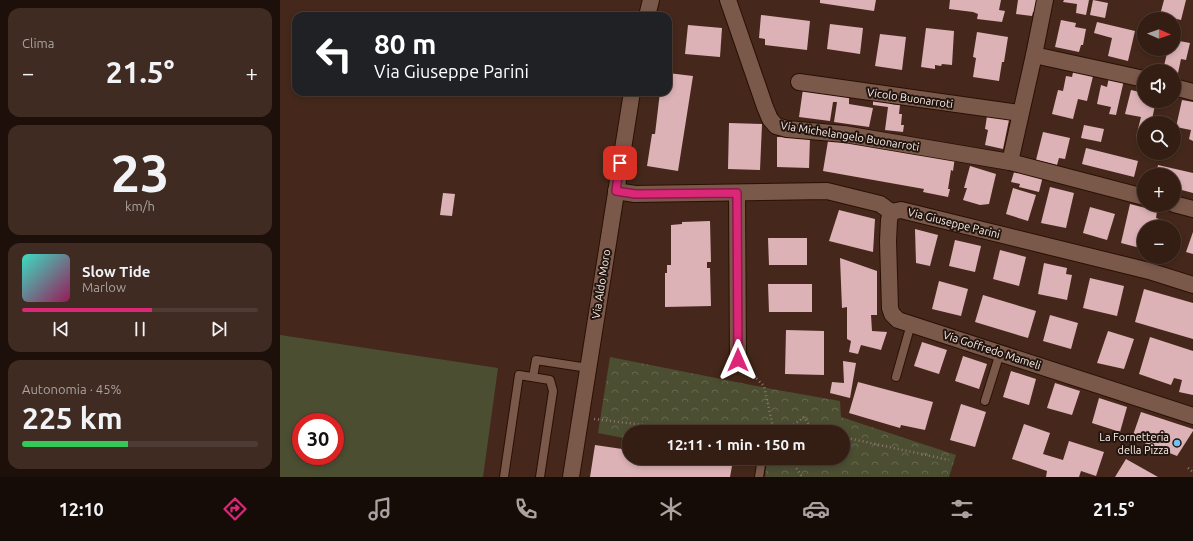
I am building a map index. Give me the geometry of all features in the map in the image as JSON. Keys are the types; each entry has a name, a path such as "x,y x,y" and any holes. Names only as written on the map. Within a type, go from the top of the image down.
{"street":[{"path":"648,12 651,0"},
{"path":"1010,162 1045,0"},
{"name":"Via Michelangelo Buonarroti","path":"729,6 765,107 770,119 776,126 787,129 844,134 1010,162 1137,195"},
{"path":"1034,55 1137,77"},
{"name":"Vicolo Buonarroti","path":"799,82 1020,113"},
{"path":"1181,89 1193,92"},
{"name":"Via Aldo Moro","path":"571,477 631,96"},
{"name":"Via Giuseppe Parini","path":"616,191 635,194 827,191 880,204 891,212 901,210 1149,271 1193,285"},
{"path":"737,193 738,360"},
{"path":"1181,206 1193,209"},
{"name":"Via Goffredo Mameli","path":"891,212 888,241 890,308 892,314 898,320 1193,416"}],"lane":[{"path":"896,377 911,324"},
{"path":"985,400 1000,353"},
{"path":"533,377 536,360 588,368"},
{"path":"504,477 520,375 550,380 553,391 540,477"},
{"path":"759,477 760,465"}],"path":[{"path":"738,360 764,386 772,425"},
{"path":"793,425 804,417 809,425"},
{"path":"593,419 644,425"},
{"path":"850,439 950,460"},
{"path":"794,465 802,477"},
{"path":"1188,468 1193,472"}],"green space":[{"path":"280,335 498,368 483,477 280,477"},
{"path":"610,357 840,401 841,417 956,455 949,477 765,477 767,465 850,465 850,425 622,425 622,438 598,433"}],"building":[{"path":"820,0 876,0 874,11 820,3"},
{"path":"950,0 1001,0 999,10 1005,11 1002,22 977,19 978,14 973,12 949,9"},
{"path":"1018,0 1042,0 1040,13 1033,12 1032,16 1016,14"},
{"path":"1064,0 1089,0 1086,15 1076,13 1077,4 1063,2"},
{"path":"1093,0 1108,3 1105,18 1090,15"},
{"path":"1164,0 1186,0 1181,20 1181,12 1161,12"},
{"path":"593,11 615,11 615,12"},
{"path":"761,15 810,21 807,50 765,45 765,39 759,38"},
{"path":"1061,20 1076,23 1075,27 1086,29 1083,45 1081,45 1079,52 1055,47"},
{"path":"1097,22 1135,31 1128,61 1108,56 1112,38 1094,33"},
{"path":"830,24 863,28 860,54 827,49"},
{"path":"688,25 722,28 720,57 685,54"},
{"path":"926,28 954,31 952,65 935,65 935,69 921,67"},
{"path":"977,32 1008,37 999,81 973,77 976,58 973,57"},
{"path":"880,34 906,37 902,70 875,66"},
{"path":"1181,41 1190,43 1186,60 1181,59 1180,64 1164,64 1166,56 1181,56"},
{"path":"1074,68 1094,72 1087,101 1078,99 1073,119 1052,114 1058,90 1063,91 1066,76 1072,77"},
{"path":"672,73 693,76 678,171 647,166 652,134 655,134 660,96 672,96"},
{"path":"1109,77 1124,80 1116,115 1109,114 1111,107 1097,104 1101,85 1107,87"},
{"path":"803,89 849,96 849,104 873,108 869,127 834,122 837,102 833,102 830,121 799,117"},
{"path":"1131,90 1137,91 1137,108 1154,108 1153,116 1137,116 1125,114"},
{"path":"873,98 892,101 891,104 900,105 899,114 902,114 901,125 904,125 903,132 885,130 888,107 873,105"},
{"path":"1182,100 1193,102 1193,141 1189,139 1191,130 1181,128 1181,116 1178,116"},
{"path":"987,116 1009,120 1003,149 985,145 988,130 985,129"},
{"path":"729,123 762,124 760,170 728,169"},
{"path":"1084,125 1104,129 1101,142 1081,138"},
{"path":"1043,132 1070,138 1065,159 1059,158 1057,165 1036,160"},
{"path":"829,135 955,157 953,171 951,170 948,197 923,192 924,189 823,171"},
{"path":"777,137 810,138 809,168 777,167"},
{"path":"1086,148 1138,161 1134,177 1082,164"},
{"path":"1158,165 1171,168 1157,168"},
{"path":"970,166 996,174 989,204 980,205 963,200 967,188 964,188"},
{"path":"1015,169 1043,176 1039,192 1019,187 1020,184 1011,182"},
{"path":"1181,170 1193,173 1193,193 1181,190"},
{"path":"1050,187 1074,193 1066,228 1041,223"},
{"path":"1013,188 1036,195 1028,221 1006,214"},
{"path":"443,193 455,194 452,216 440,215"},
{"path":"1130,204 1137,206 1137,212 1157,212 1156,218 1162,220 1137,220 1137,247 1121,243"},
{"path":"1090,207 1115,214 1107,240 1083,233"},
{"path":"839,210 875,219 873,252 829,241"},
{"path":"710,221 711,262 707,262 707,268 710,268 711,306 665,307 665,273 667,273 667,265 671,265 671,225 682,224 682,222"},
{"path":"915,229 938,235 930,266 916,263"},
{"path":"1193,232 1193,254 1186,252"},
{"path":"768,238 807,238 807,265 769,265"},
{"path":"955,240 981,246 975,272 949,266"},
{"path":"1000,250 1026,257 1019,286 993,279"},
{"path":"840,258 877,271 877,315 871,315 872,331 887,332 881,350 861,345 858,354 849,352 851,341 847,339 847,307 842,308"},
{"path":"1044,263 1067,268 1066,274 1072,275 1067,300 1038,294"},
{"path":"1090,278 1124,286 1117,316 1083,308"},
{"path":"939,281 968,289 961,316 932,309"},
{"path":"768,284 812,284 812,312 769,312"},
{"path":"1144,289 1193,303 1193,339 1135,322"},
{"path":"983,295 1036,311 1028,338 975,322"},
{"path":"1050,315 1078,323 1071,349 1043,341"},
{"path":"786,330 824,331 824,375 785,374"},
{"path":"1108,331 1134,339 1124,369 1097,363"},
{"path":"1150,337 1193,351 1193,395 1179,392 1182,380 1174,378 1171,385 1139,374"},
{"path":"922,342 947,350 939,374 914,366"},
{"path":"963,356 987,364 979,389 955,381"},
{"path":"843,361 856,363 850,398 830,393 832,382 844,383"},
{"path":"1011,371 1036,379 1029,405 1003,397"},
{"path":"858,382 933,402 925,430 901,425 900,428 849,413"},
{"path":"1055,383 1080,391 1072,415 1047,408"},
{"path":"1099,398 1127,407 1120,432 1092,423"},
{"path":"961,404 986,412 975,447 950,440"},
{"path":"1141,412 1193,429 1177,456 1132,438"},
{"path":"1024,424 1050,433 1043,454 1063,460 1069,441 1104,452 1096,476 1081,471 1079,477 1046,477 1047,471 1012,459"},
{"path":"595,445 622,449 622,465 732,466 730,477 590,477"},
{"path":"1126,459 1158,477 1115,477"}],"place":[{"name":"La Fornetteria della Pizza","path":"1177,443"}],"route":[{"path":"620,163 616,191 635,194 737,193 738,360"}]}
